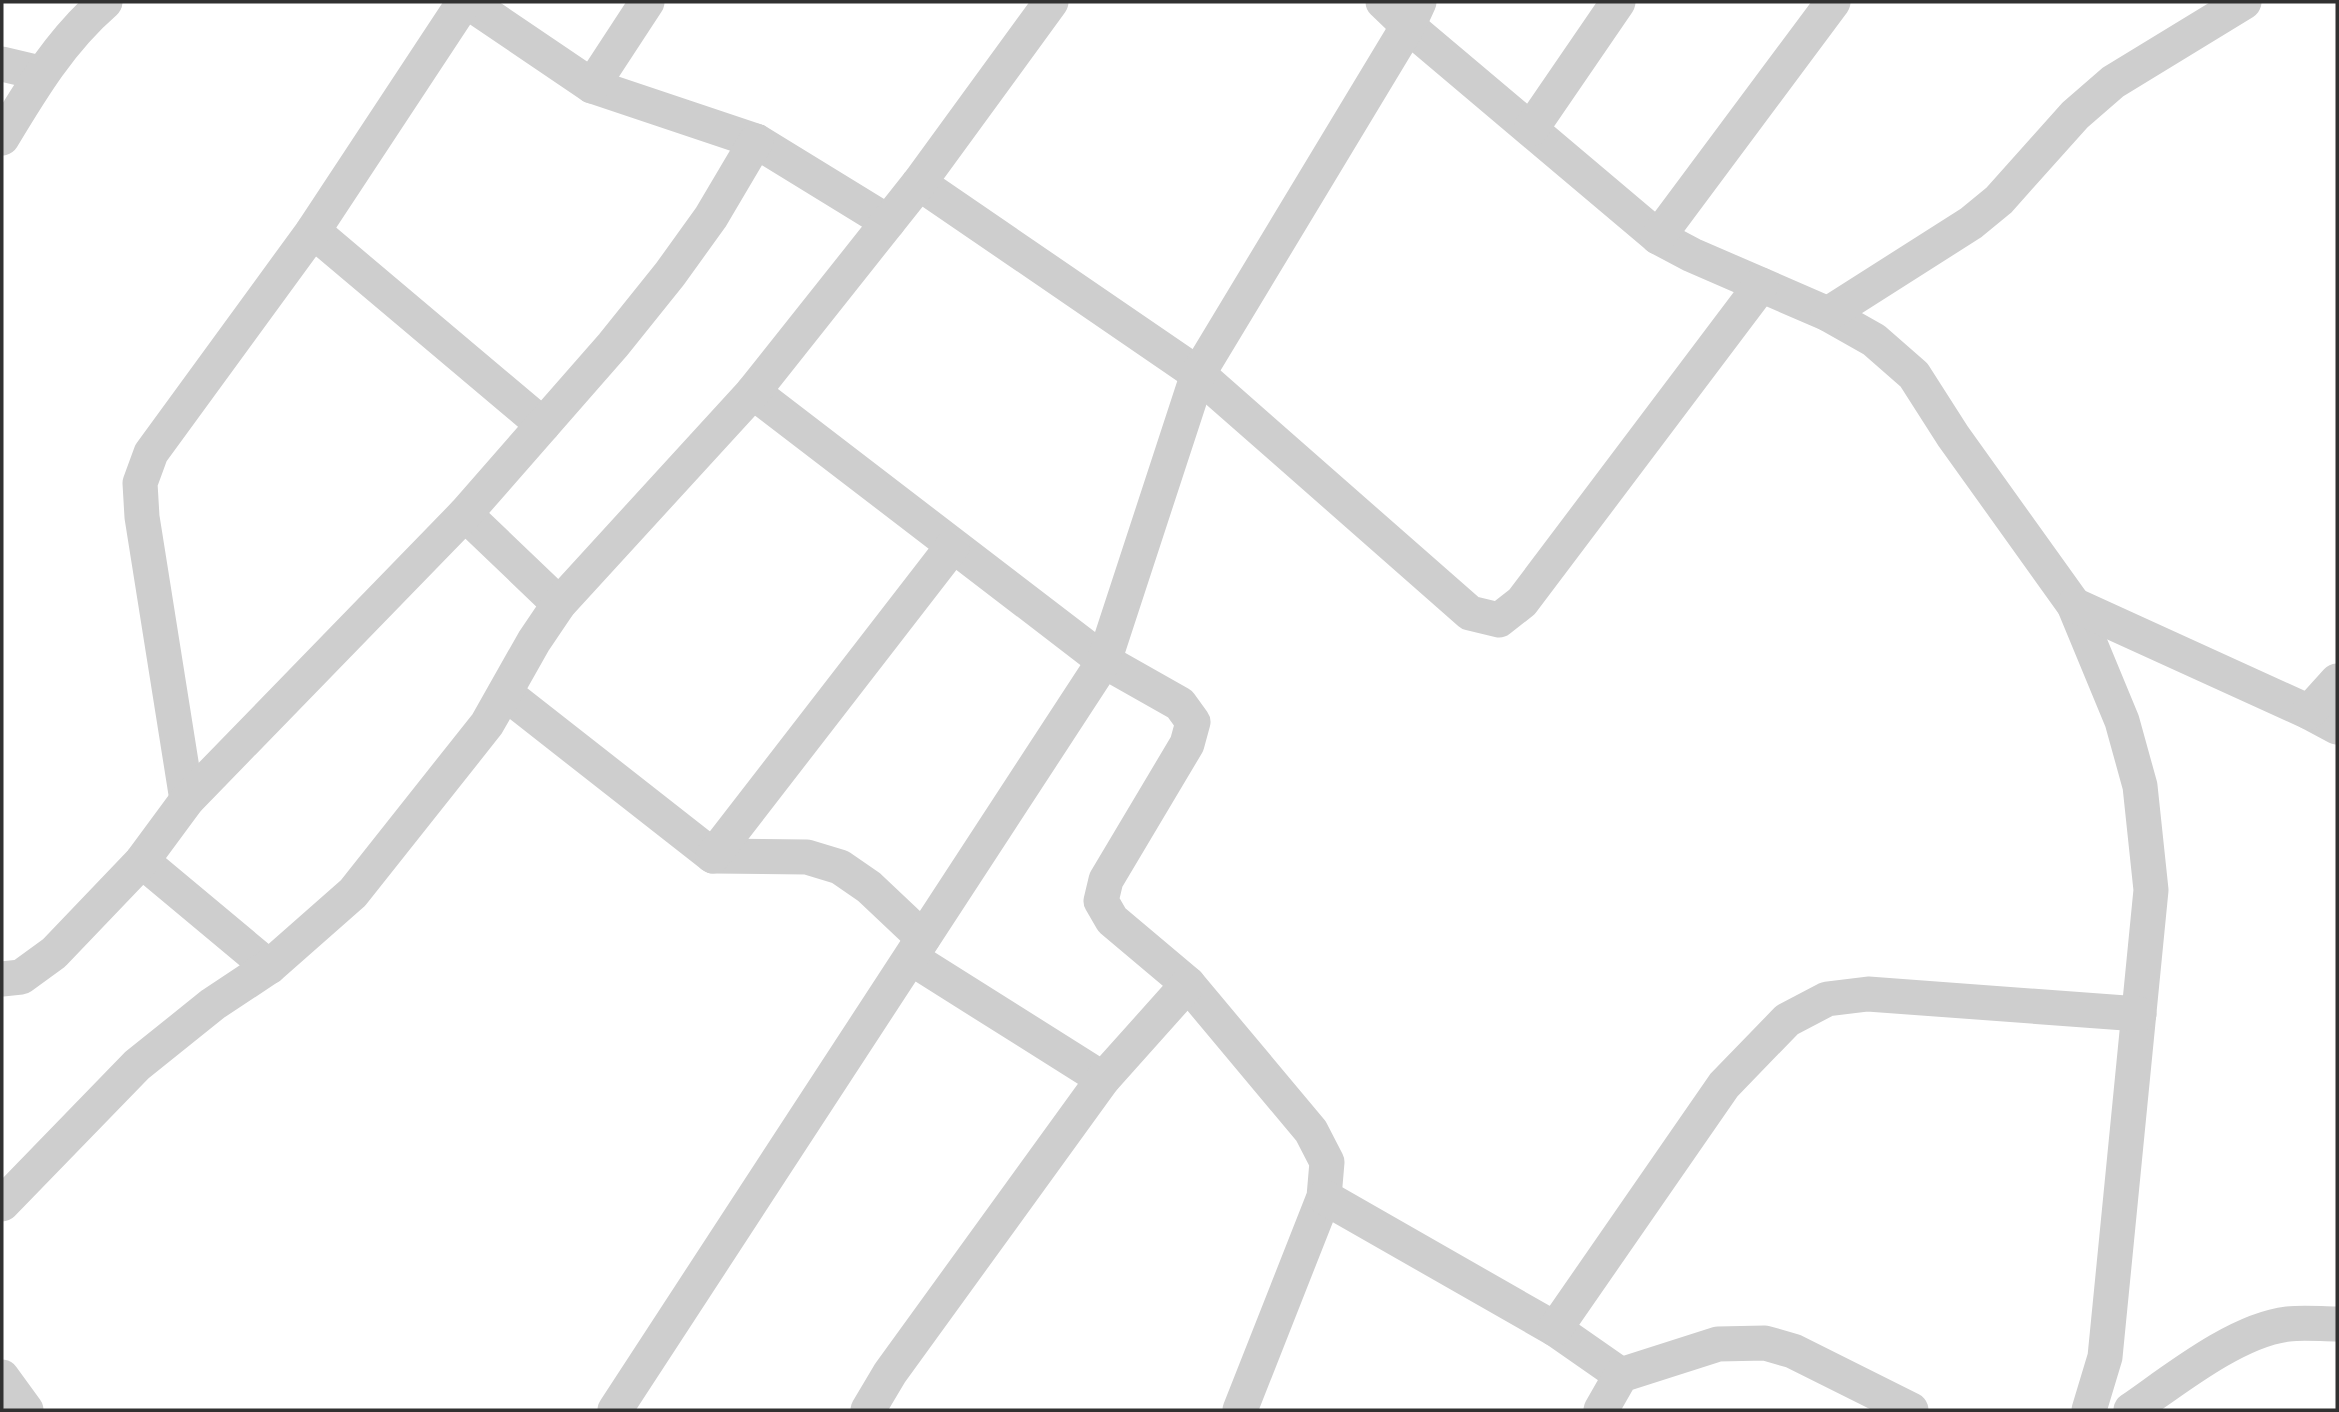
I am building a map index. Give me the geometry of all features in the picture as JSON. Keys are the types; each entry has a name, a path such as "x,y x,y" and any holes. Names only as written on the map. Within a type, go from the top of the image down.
{"street":[{"path":"2,138 40,74 83,21 105,2"},
{"path":"187,800 142,517 140,484 151,453 313,231 466,2 592,86 756,141 888,222"},
{"path":"592,86 647,2"},
{"path":"2,1204 136,1065 213,1004 269,967 352,892 487,724 534,641 559,604 753,392 919,183 1051,2"},
{"path":"1383,2 1413,14 1531,129 1658,237 1692,255 1828,314 1874,340 1914,375 1953,436 2074,605 2122,721 2140,786 2151,890 2105,1357 2089,1410"},
{"path":"1531,129 1618,2"},
{"path":"1658,237 1833,2"},
{"path":"1828,314 1971,223 1998,200 2075,115 2113,82 2244,2"},
{"path":"615,1410 1104,661 1198,374 1413,14"},
{"path":"2,64 40,74"},
{"path":"2,979 21,977 54,953 142,860 187,800 465,514 670,274 711,217 756,141"},
{"path":"919,183 1198,374 1470,613 1499,620 1522,603 1761,285"},
{"path":"313,231 543,425"},
{"path":"753,392 1104,661 1180,704 1192,722 1187,744 1105,880 1101,901 1112,919 1188,984 1311,1131 1327,1162 1324,1197 1240,1410"},
{"path":"465,514 559,604"},
{"path":"713,856 952,547"},
{"path":"2074,605 2323,719 2337,681"},
{"path":"505,693 713,856 807,857 840,867 869,887 917,948 1103,1079"},
{"path":"142,860 269,967"},
{"path":"867,1410 898,1362 1103,1079 1188,984"},
{"path":"1555,1329 1724,1085 1787,1020 1827,999 1868,994 2139,1014"},
{"path":"1324,1197 1555,1329 1622,1375"},
{"path":"2131,1410 2204,1359 2242,1338 2286,1324 2337,1324"},
{"path":"1601,1410 1622,1375 1718,1344 1765,1343 1793,1351 1911,1410"},
{"path":"2,1377 26,1410"}]}
